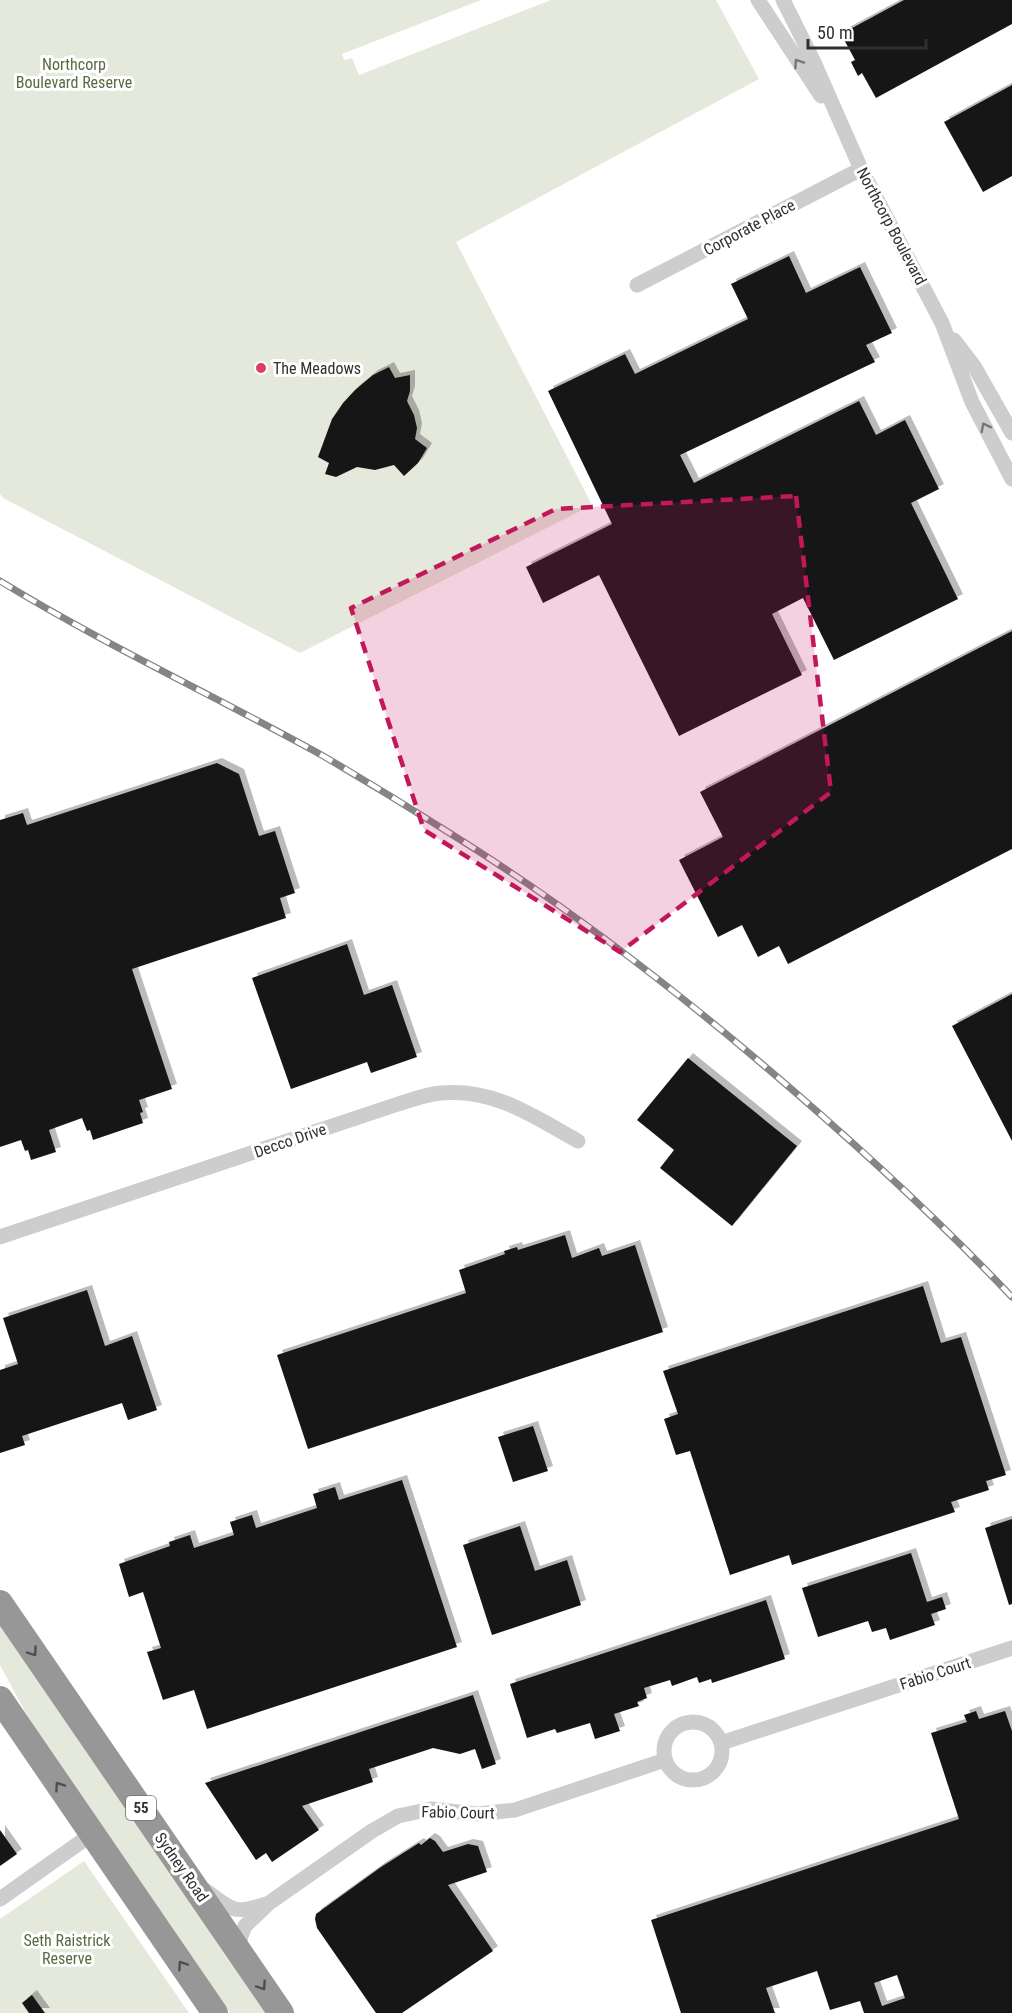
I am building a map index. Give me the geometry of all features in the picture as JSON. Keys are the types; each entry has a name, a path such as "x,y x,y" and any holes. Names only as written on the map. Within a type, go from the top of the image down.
{"highway":[{"name":"Sydney Road","path":"0,1604 281,2013"},
{"path":"0,1699 215,2013"}],"street":[{"name":"Northcorp Boulevard","path":"758,0 843,129"},
{"name":"Northcorp Boulevard","path":"783,0 861,169 942,323 972,402 1012,479"},
{"name":"Corporate Place","path":"637,285 861,169"},
{"name":"Northcorp Boulevard","path":"942,323 974,366 1012,432"},
{"name":"Decco Drive","path":"0,1237 401,1102 441,1093 478,1094 505,1101 578,1141"},
{"name":"Fabio Court","path":"721,1743 1012,1648"},
{"path":"690,1722 700,1723 717,1734 723,1752 717,1769 702,1779 693,1781 675,1775 665,1760 666,1740 672,1731 690,1722"},
{"name":"Fabio Court","path":"238,1950 245,1926 269,1903 372,1831 398,1816 431,1809 478,1814 515,1810 665,1760"},
{"path":"0,1899 92,1834"},
{"name":"Fabio Court","path":"188,1877 227,1907 236,1911 246,1911 269,1903"}],"highlighted area":[{"path":"796,496 831,792 620,952 424,830 351,608 556,509"}],"green space":[{"name":"The Meadows","path":"0,0 481,0 342,54 344,60 352,58 359,75 551,0 716,0 759,79 456,242 592,505 300,653 3,498 0,494"},
{"path":"0,1622 267,2013 230,2013 28,1717 0,1665"},
{"name":"Seth Raistrick Reserve","path":"84,1861 189,2013 0,2013 0,1919"}],"building":[{"path":"904,0 1012,0 1012,24 876,98 862,73 858,76 851,62 855,60 841,34"},
{"path":"1012,85 1012,176 983,192 944,122"},
{"path":"789,256 806,293 860,267 892,333 866,345 875,362 680,455 694,483 859,401 876,435 905,420 939,489 911,503 958,599 834,660 803,598 772,614 802,675 679,736 599,575 543,603 526,567 612,524 548,391 625,354 635,374 748,319 731,284"},
{"path":"389,367 395,378 410,375 410,391 407,401 417,428 415,439 427,448 418,463 404,476 394,465 375,470 357,467 336,477 325,474 329,463 318,457 332,419 355,390 373,375"},
{"path":"1012,631 1012,849 788,964 779,946 758,957 742,925 718,937 679,860 723,837 700,792"},
{"path":"217,763 239,774 259,836 275,831 295,893 280,898 286,918 132,969 172,1089 139,1100 143,1112 140,1113 143,1123 93,1140 82,1118 49,1130 56,1152 31,1160 21,1140 0,1147 0,820 23,813 27,825"},
{"path":"347,944 364,995 392,985 417,1057 371,1073 367,1062 291,1089 252,978"},
{"path":"1012,994 1012,1141 952,1026"},
{"path":"688,1058 797,1146 732,1226 660,1168 674,1150 637,1120"},
{"path":"565,1235 572,1258 599,1248 602,1256 635,1245 663,1332 308,1449 277,1355 466,1293 459,1270 505,1254 504,1251 517,1247 518,1250"},
{"path":"923,1286 941,1343 961,1337 1006,1475 986,1481 989,1490 951,1502 955,1512 792,1565 789,1555 730,1575 690,1451 676,1455 664,1419 678,1414 663,1371"},
{"path":"87,1290 105,1346 132,1336 157,1410 128,1420 122,1403 22,1436 25,1445 0,1453 0,1370 18,1364 3,1318"},
{"path":"533,1426 548,1471 513,1482 498,1437"},
{"path":"402,1480 457,1647 207,1729 194,1690 163,1700 147,1652 161,1648 143,1592 129,1597 119,1564 170,1546 169,1542 190,1535 194,1548 234,1535 230,1522 252,1515 256,1528 317,1508 313,1494 335,1487 339,1500"},
{"path":"1012,1519 1012,1604 1009,1605 985,1528"},
{"path":"520,1526 535,1571 567,1560 581,1605 492,1635 463,1545"},
{"path":"911,1553 927,1602 942,1597 946,1609 931,1614 935,1625 890,1640 886,1628 872,1632 868,1621 818,1637 802,1588"},
{"path":"766,1600 785,1659 712,1683 711,1679 699,1683 697,1677 672,1686 670,1680 644,1688 647,1698 637,1702 639,1706 614,1714 620,1731 595,1739 590,1723 557,1733 555,1729 527,1738 510,1684"},
{"path":"473,1695 496,1764 482,1769 475,1749 460,1754 433,1748 369,1769 373,1782 302,1806 319,1830 272,1862 266,1853 256,1860 205,1783"},
{"path":"976,1711 979,1719 1005,1711 1012,1731 1012,2013 864,2013 860,2001 830,2010 817,1971 766,1988 775,2013 681,2013 651,1920 959,1819 931,1733 967,1722 964,1715","holes":["897,1975 905,1998 882,2006 874,1983"]},
{"path":"0,1830 17,1854 0,1866"},
{"path":"430,1838 443,1852 468,1844 478,1846 487,1872 448,1885 493,1951 402,2013 376,2013 317,1928 316,1914 381,1867"},
{"path":"32,1995 45,2013 29,2013 22,2003"}],"railway":[{"path":"0,581 120,649 325,757 402,803 567,911 718,1027 789,1087 919,1204 1012,1297"}],"place":[{"name":"The Meadows","path":"261,368"}],"park label":[{"name":"Northcorp Boulevard Reserve","path":"74,73"}]}
